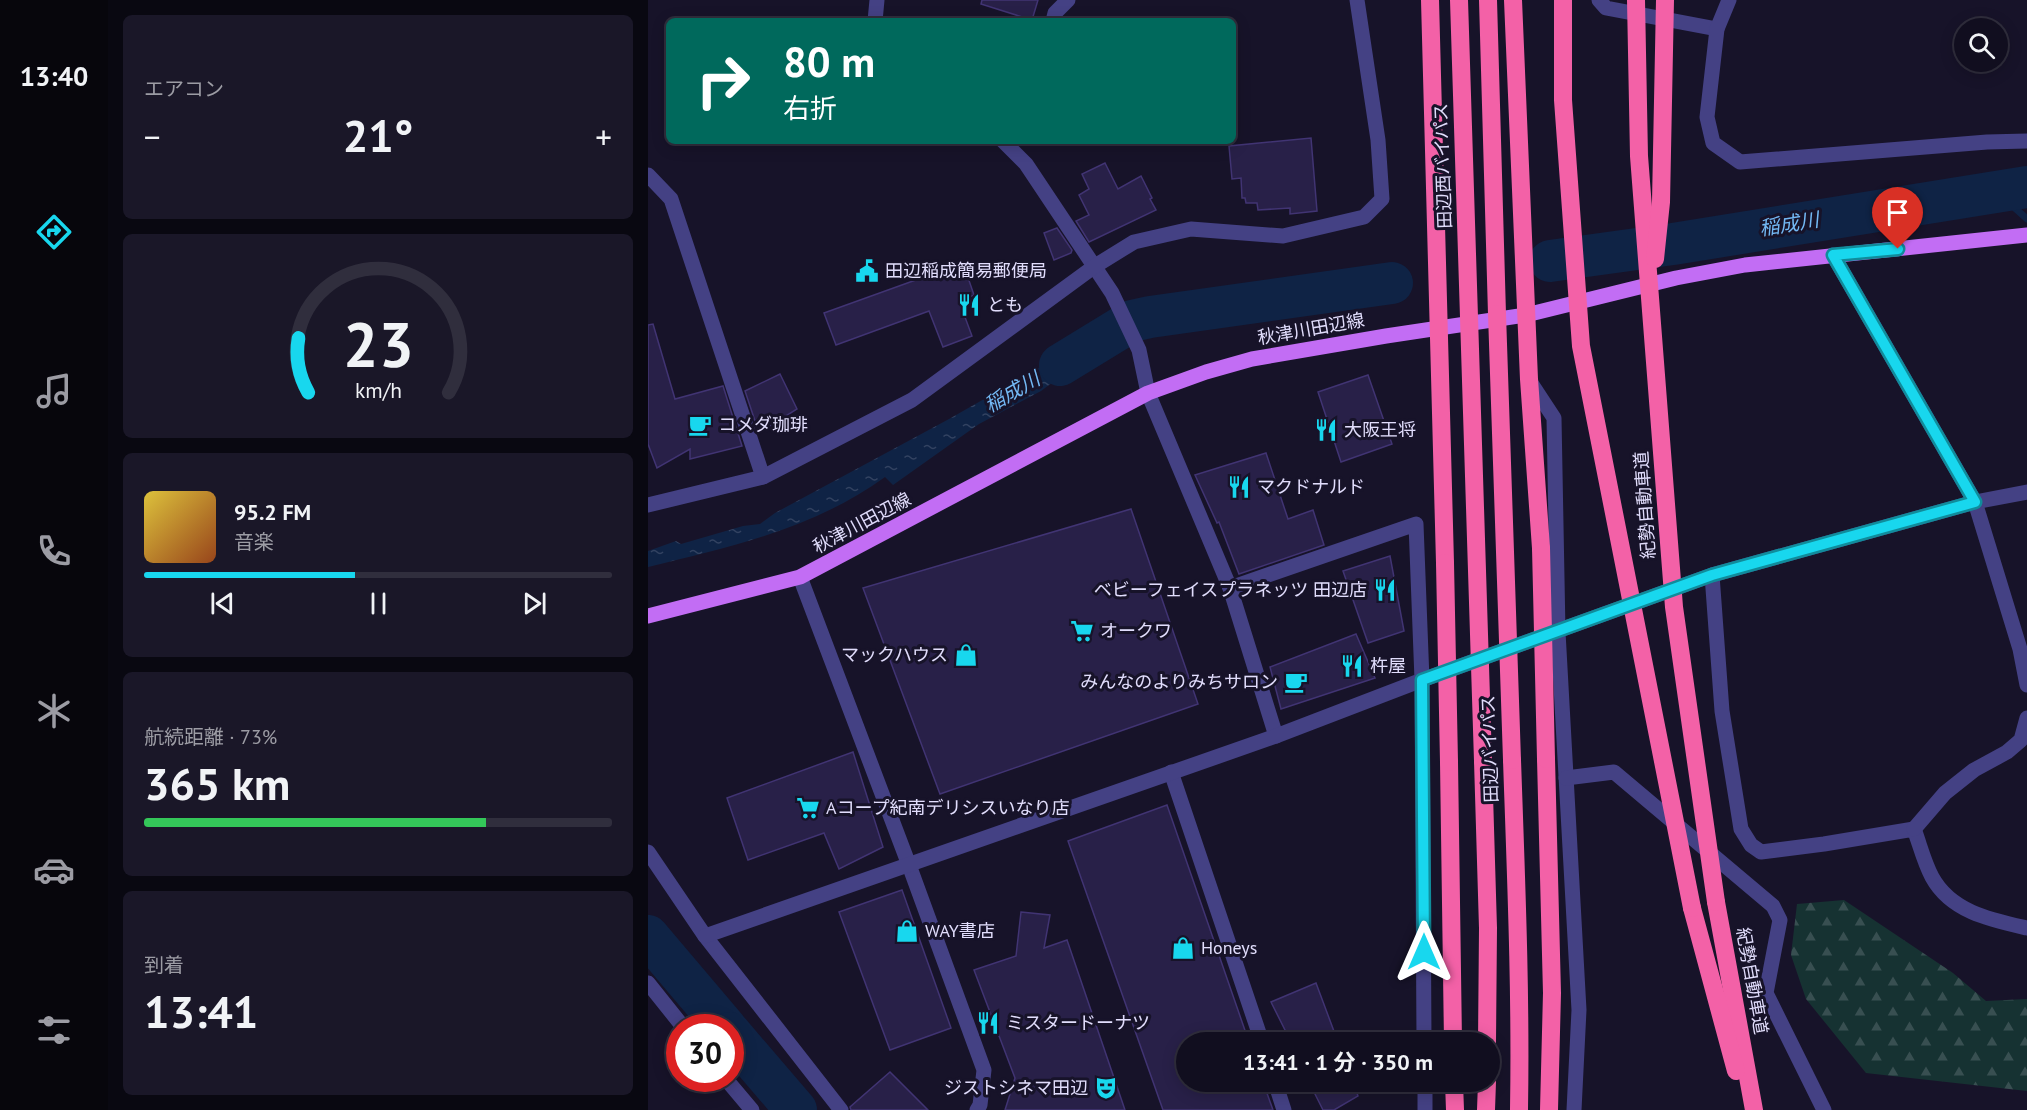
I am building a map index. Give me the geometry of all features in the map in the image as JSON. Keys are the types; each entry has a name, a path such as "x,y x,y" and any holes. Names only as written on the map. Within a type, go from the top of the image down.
{"highway":[{"name":"田辺西バイパス","path":"1459,0 1469,331"},
{"name":"田辺バイパス","path":"1488,0 1518,932 1521,1044 1519,1110"},
{"path":"1563,0 1563,100 1581,346 1692,908 1746,1110"},
{"name":"紀勢自動車道","path":"1636,0 1638,156 1674,607 1716,902 1754,1110"},
{"path":"1650,304 1661,202 1665,0"},
{"path":"1514,3 1529,379 1541,548 1552,993 1549,1110"},
{"path":"1430,4 1445,563 1453,1032"},
{"name":"田辺バイパス","path":"1469,331 1488,928 1487,1032"},
{"path":"1454,1092 1455,1110"},
{"path":"1486,1092 1486,1110"}],"main road":[{"name":"秋津川田辺線","path":"648,616 800,577 1149,393 1206,372 1252,359 1526,315 1687,276 1745,265 2027,235"}],"street":[{"path":"875,18 877,0"},
{"path":"1055,11 1068,0"},
{"path":"648,505 763,477 912,400 1095,266 1134,242 1191,229 1283,236 1364,217 1382,200 1378,140 1358,0"},
{"path":"1599,0 1606,8 1717,29"},
{"path":"1730,0 1717,29 1707,117 1713,143 1740,162 1987,142 2027,141"},
{"path":"1010,144 1026,164 1112,292 1138,350 1149,393 1230,588 1276,736"},
{"path":"648,175 671,199 763,477"},
{"path":"1833,255 1975,502 2020,649 2027,685"},
{"path":"1529,379 1554,418 1558,632 1579,1010 1574,1110"},
{"path":"705,936 1276,736 1422,680 1712,575 1975,502 2027,492"},
{"path":"1230,588 1416,524 1422,680 1424,1032"},
{"path":"1712,575 1722,711 1741,829 1751,845 1761,852 1914,829 1945,793 1974,770 2007,752 2020,740 2027,718"},
{"path":"800,577 984,1070 980,1105 977,1110"},
{"path":"1171,772 1259,1032"},
{"path":"1566,778 1614,772 1773,906 1780,920 1766,993 1824,1110"},
{"path":"1914,829 1932,878 1955,904 1991,920 2027,928"},
{"path":"648,852 705,936 842,1110"},
{"path":"648,982 673,1014"},
{"path":"737,1092 752,1110"},
{"path":"1278,1092 1284,1110"},
{"path":"1425,1092 1425,1110"}],"green space":[{"path":"1844,900 1953,973 1986,1001 2027,999 2027,1091 1866,1073 1806,999 1791,955 1797,904"}],"water":[{"path":"1105,330 1110,339 1041,391 979,424 893,485 885,477 858,495 801,523 710,552 648,567 648,551 676,541 681,544 743,526 760,524 775,513 949,419"}],"building":[{"path":"982,0 1038,0 1033,18 1026,18 981,4"},
{"path":"1311,138 1317,211 1290,214 1290,208 1258,210 1257,203 1246,203 1245,198 1242,198 1241,178 1232,179 1229,146"},
{"path":"1105,163 1118,189 1141,176 1156,210 1089,242 1076,221 1089,215 1079,195 1089,189 1082,174"},
{"path":"1057,228 1072,250 1071,253 1054,260 1044,233"},
{"path":"963,263 974,295 959,301 972,336 943,347 929,311 836,345 824,313"},
{"name":"コメダ珈琲","path":"653,324 675,399 723,386 742,446 690,459 690,449 657,468 648,444 648,325"},
{"path":"780,374 797,409 759,433 745,391"},
{"path":"1368,375 1392,444 1341,462 1318,392"},
{"path":"1266,453 1288,519 1313,510 1324,545 1239,574 1219,522 1217,523 1195,475"},
{"path":"1131,509 1198,704 940,794 863,588"},
{"path":"1390,556 1404,631 1368,643 1343,571"},
{"path":"1356,634 1375,678 1281,709 1270,667"},
{"path":"853,752 883,847 839,869 824,833 748,860 727,798"},
{"path":"1167,805 1246,1032 1176,1032 1176,1092 1267,1092 1273,1110 1163,1110 1068,841"},
{"path":"902,890 951,1028 890,1050 839,912"},
{"path":"1021,912 1050,915 1044,948 1067,940 1125,1110 1005,1110 1015,1078 974,970 1016,956"},
{"path":"1316,983 1334,1032 1286,1032 1271,1002"},
{"path":"890,1072 928,1110 851,1110 850,1107"},
{"path":"1314,1092 1357,1092 1358,1096 1334,1110 1323,1110"}],"waterway":[{"name":"稲成川","path":"1550,261 1673,244 2027,187"},
{"path":"1997,192 2027,219"},
{"name":"稲成川","path":"1060,365 1132,321 1392,283"},
{"path":"648,936 714,1014"},
{"path":"744,1049 796,1110"}],"place":[{"name":"田辺稲成簡易郵便局","path":"867,271"},
{"name":"とも","path":"969,305"},
{"name":"コメダ珈琲","path":"700,425"},
{"name":"大阪王将","path":"1326,430"},
{"name":"マクドナルド","path":"1239,487"},
{"name":"ベビーフェイスプラネッツ 田辺店","path":"1385,590"},
{"name":"オークワ","path":"1082,631"},
{"name":"マックハウス","path":"966,655"},
{"name":"杵屋","path":"1352,666"},
{"name":"みんなのよりみちサロン","path":"1296,682"},
{"name":"Aコープ紀南デリシスいなり店","path":"808,808"},
{"name":"WAY書店","path":"907,931"},
{"name":"Honeys","path":"1183,948"},
{"name":"ミスタードーナツ","path":"988,1023"},
{"name":"ジストシネマ田辺","path":"1106,1088"}],"route":[{"path":"1424,952 1422,680 1712,575 1975,502 1833,255 1898,249"}]}
